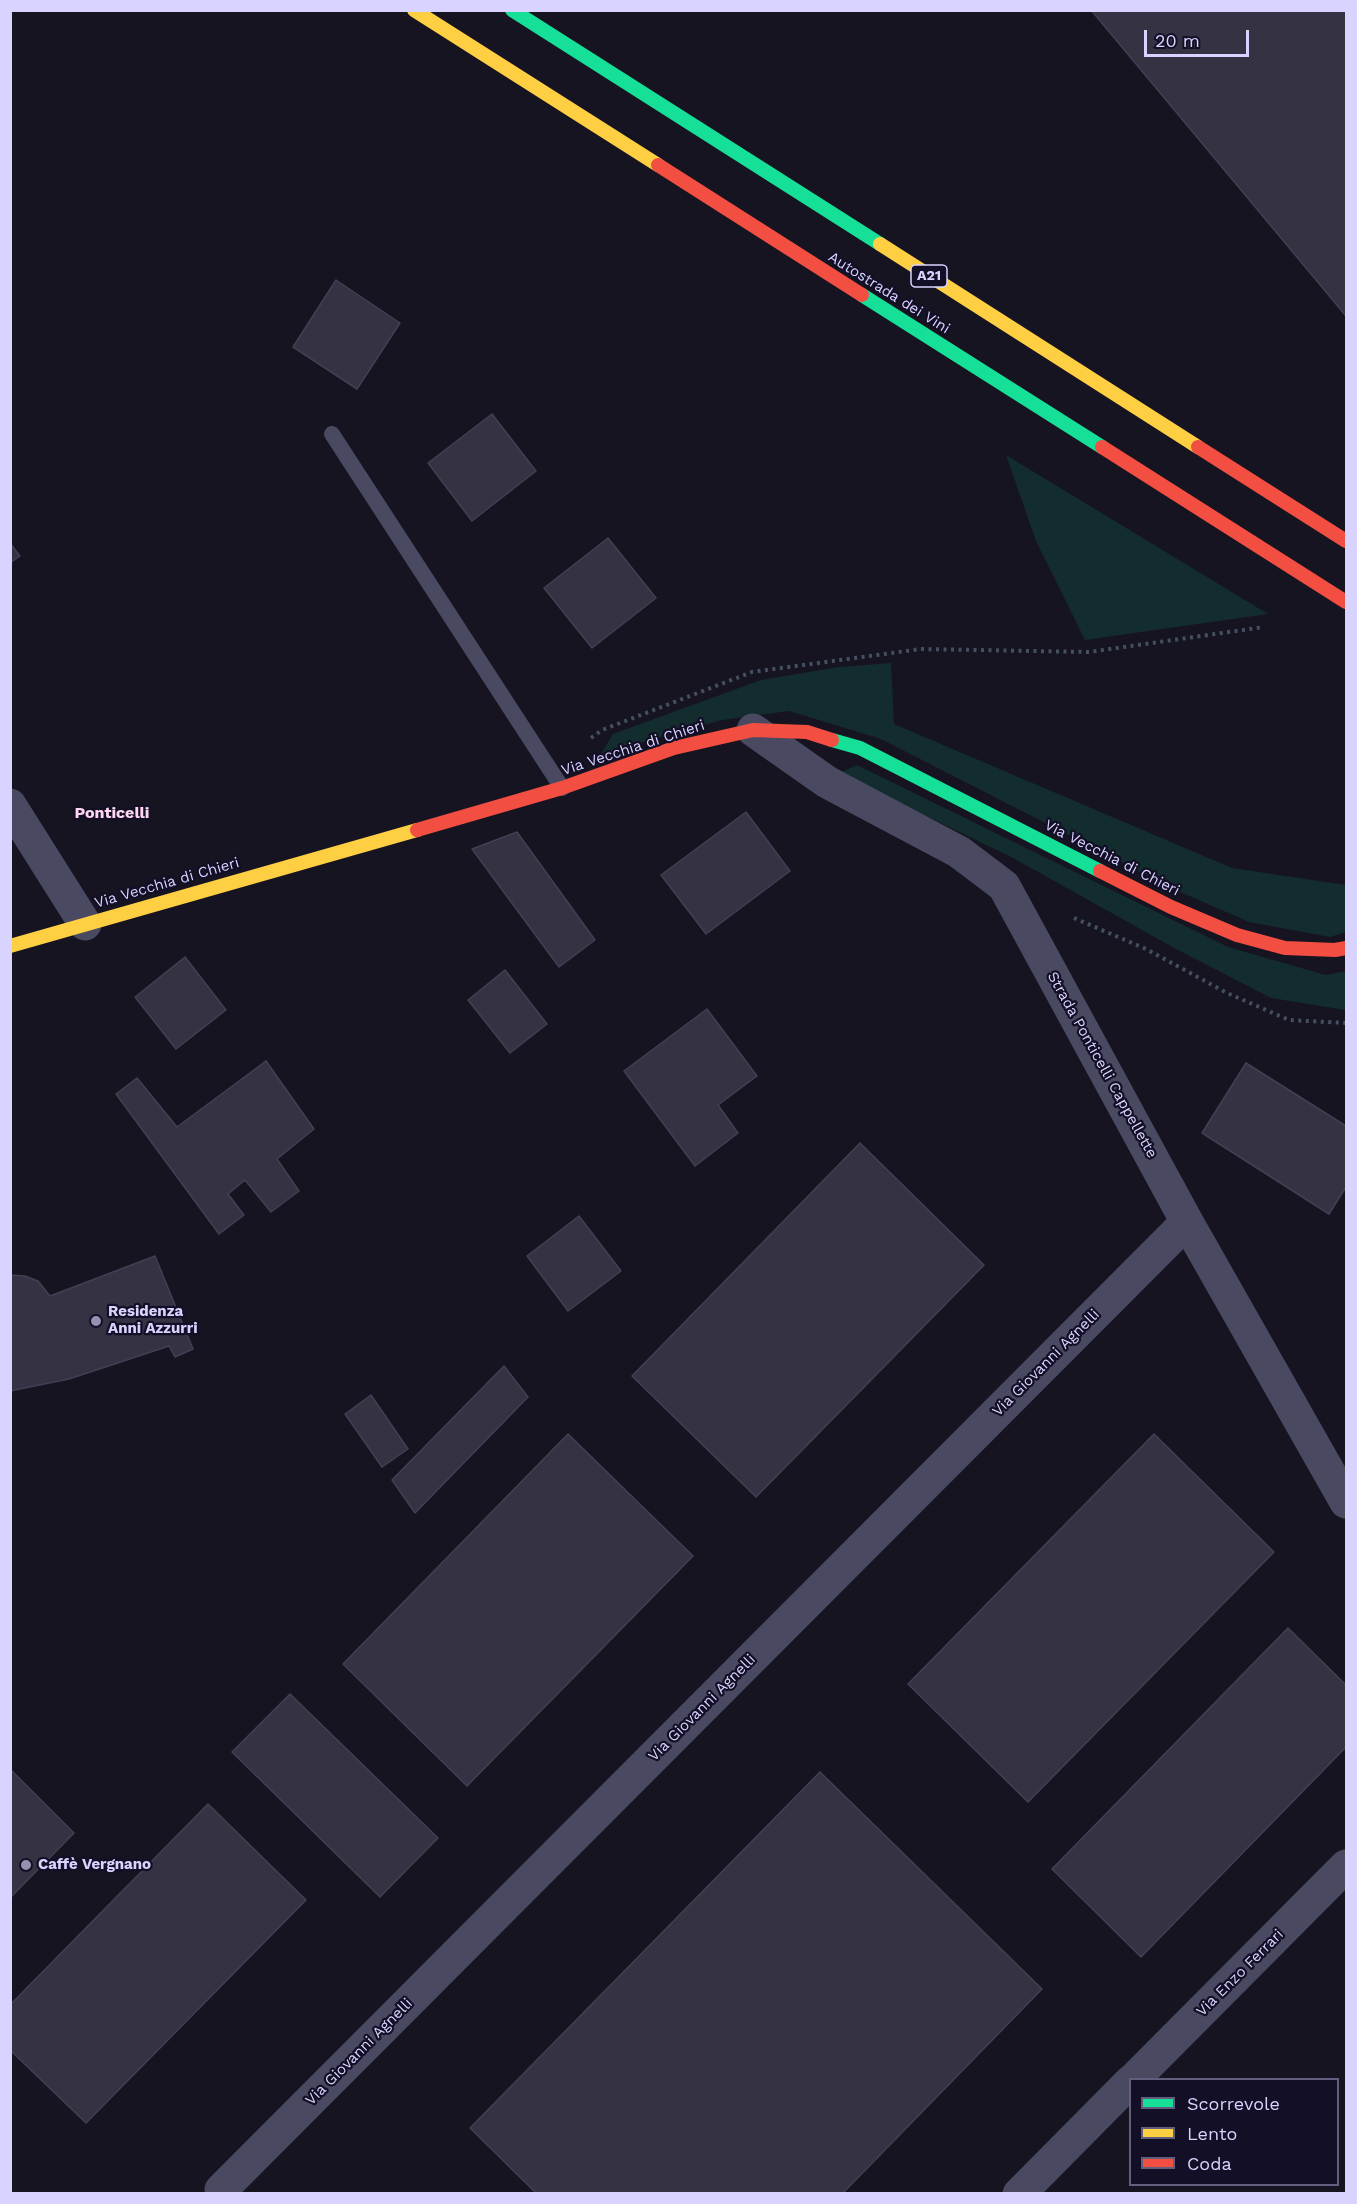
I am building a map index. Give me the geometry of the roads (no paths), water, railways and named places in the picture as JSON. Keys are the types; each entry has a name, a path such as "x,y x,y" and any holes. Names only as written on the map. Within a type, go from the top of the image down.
{"main road":[{"name":"Autostrada dei Vini","path":"414,10 1347,602"},
{"name":"A21","path":"512,10 1347,541"},
{"path":"528,10 575,50"},
{"name":"Via Vecchia di Chieri","path":"10,946 562,788 675,748 753,730 807,732 860,748 1171,907 1237,935 1285,948 1335,950 1347,948"}],"street":[{"name":"Strada Ponticelli Cappellette","path":"753,730 827,782 959,852 1004,886 1187,1222 1347,1502"},
{"path":"10,805 86,924"},
{"name":"Via Giovanni Agnelli","path":"221,2192 1187,1222"},
{"name":"Via Enzo Ferrari","path":"1135,2078 1347,1866"},
{"name":"Via Enzo Ferrari","path":"1019,2193 1129,2084"}],"lane":[{"path":"332,434 562,788"}],"place":[{"name":"Residenza Anni Azzurri","path":"96,1321"},
{"name":"Caffè Vergnano","path":"26,1865"}],"district":[{"name":"Ponticelli","path":"112,813"}]}
